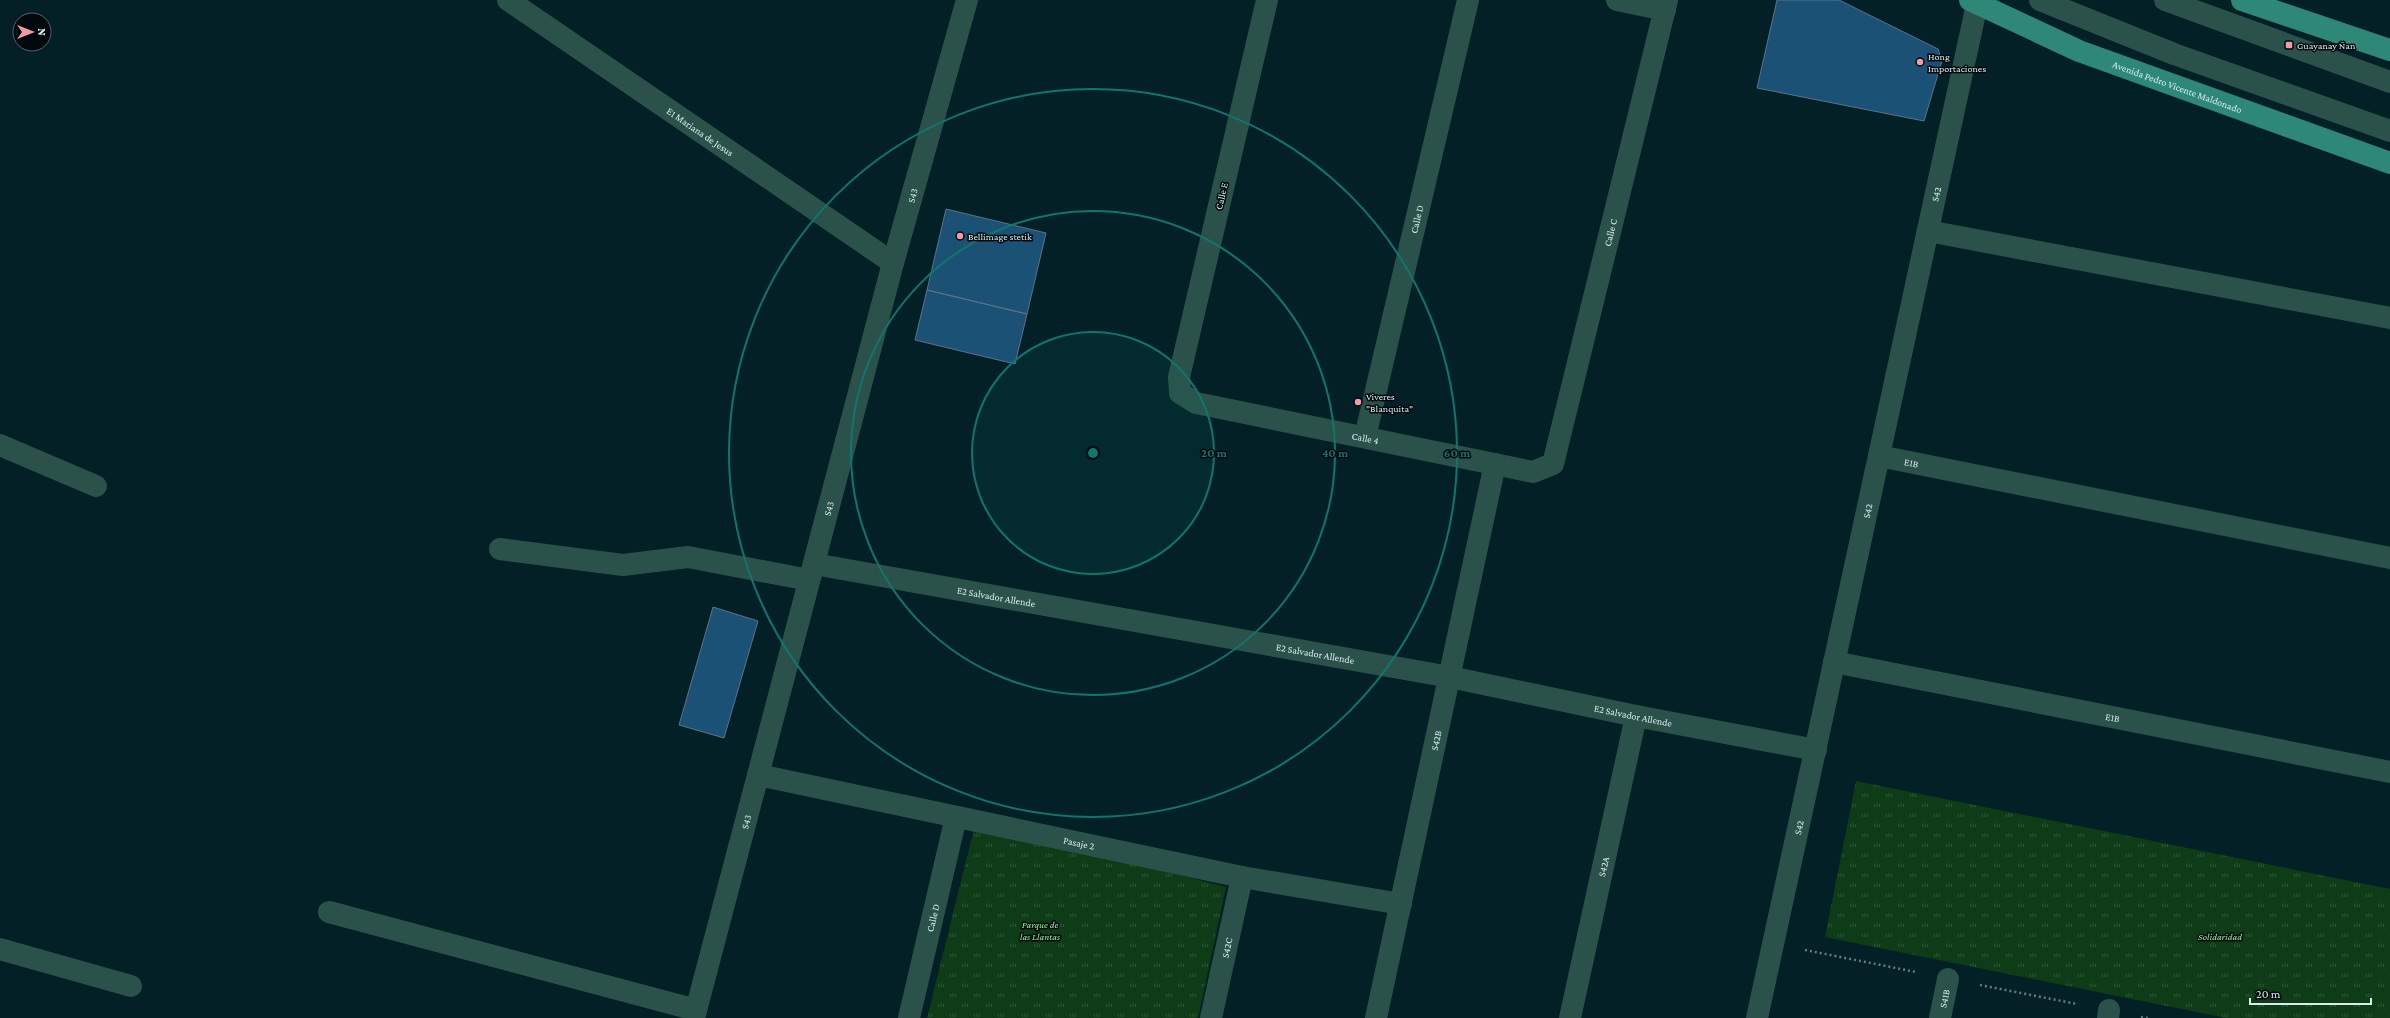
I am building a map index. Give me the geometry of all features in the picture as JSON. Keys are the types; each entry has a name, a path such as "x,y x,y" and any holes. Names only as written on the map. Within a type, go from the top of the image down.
{"main road":[{"path":"2242,0 2390,50"},
{"name":"Avenida Pedro Vicente Maldonado","path":"1974,2 2079,51 2390,163"}],"street":[{"name":"E1 Mariana de Jesus","path":"508,0 893,262"},
{"name":"S43","path":"695,1014 893,262 967,0"},
{"name":"Calle E","path":"1180,393 1179,377 1267,0"},
{"name":"Calle D","path":"1365,437 1468,0"},
{"path":"1617,0 1666,5"},
{"path":"2040,0 2174,54 2390,131"},
{"path":"2165,0 2390,82"},
{"name":"S42","path":"1757,1018 1928,232 1974,2"},
{"name":"Calle C","path":"1553,464 1666,5"},
{"path":"1928,232 2390,318"},
{"name":"Calle 4","path":"1180,393 1196,403 1533,472 1553,464"},
{"path":"0,445 96,486"},
{"name":"E1B","path":"1879,456 2390,558"},
{"name":"S42B","path":"1376,1018 1495,464"},
{"name":"E2 Salvador Allende","path":"500,549 623,565 688,557 812,572 1450,677 1636,716 1816,750"},
{"name":"E1B","path":"1834,662 2390,772"},
{"name":"S42A","path":"1570,1018 1636,716"},
{"name":"Pasaje 2","path":"758,775 1242,877 1401,904"},
{"name":"Calle D","path":"909,1018 956,817"},
{"name":"S42C","path":"1211,1018 1242,877"},
{"path":"329,912 695,1014"},
{"path":"0,949 131,986"},
{"name":"S41B","path":"1940,1018 1948,978"}],"green space":[{"name":"Solidaridad","path":"1856,781 2390,889 2390,1018 2226,1018 1825,937"},
{"name":"Parque de las Llantas","path":"976,821 1226,887 1198,1018 927,1018"}],"building":[{"path":"1777,0 1839,0 1938,49 1942,61 1924,121 1757,88"},
{"path":"946,209 1046,233 1027,314 927,290"},
{"path":"927,290 1027,314 1015,364 915,340"},
{"path":"713,607 758,621 724,738 679,725"}],"place":[{"name":"Guayanay Ñan","path":"2289,45"},
{"name":"Hong Importaciones","path":"1920,62"},
{"name":"Bellimage stetik","path":"960,236"},
{"name":"Viveres \"Blanquita\"","path":"1358,402"}]}
